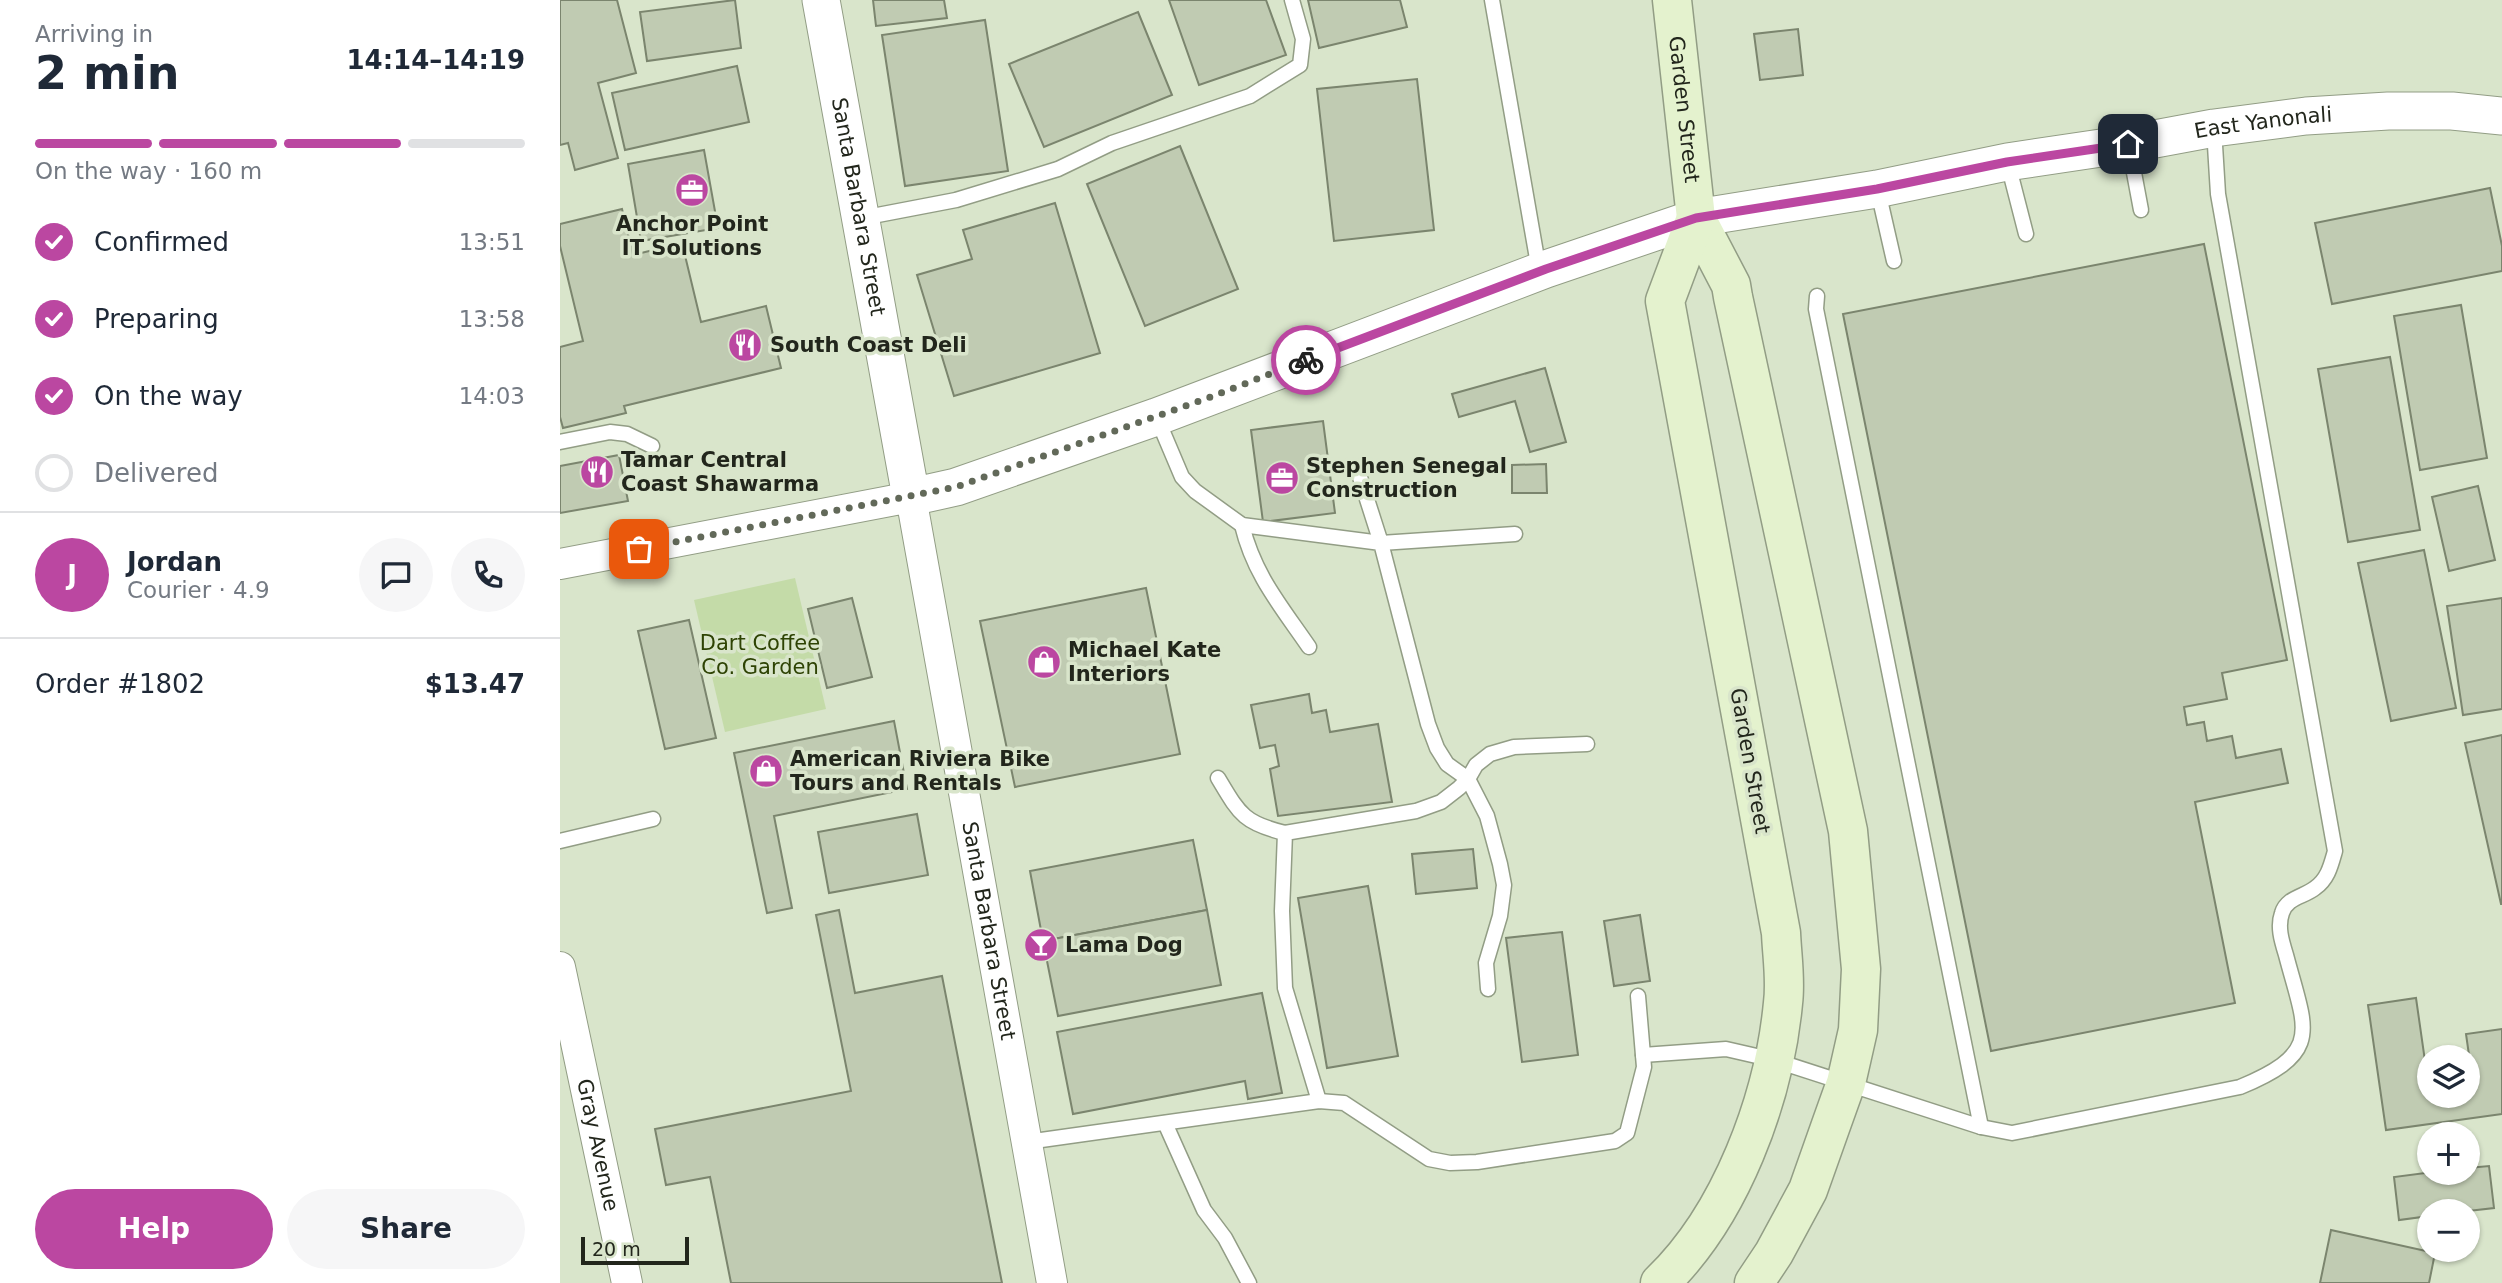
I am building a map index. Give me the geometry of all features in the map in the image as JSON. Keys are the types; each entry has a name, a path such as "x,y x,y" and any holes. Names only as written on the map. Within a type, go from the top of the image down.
{"main road":[{"name":"Garden Street","path":"1672,0 1696,218 1731,285 1848,831 1861,969 1858,1030 1846,1083 1808,1190 1774,1253 1754,1283"},
{"name":"Garden Street","path":"1660,1283 1699,1238 1748,1148 1774,1059 1784,1001 1782,933 1665,301 1696,218"}],"street":[{"name":"Santa Barbara Street","path":"821,0 1052,1283"},
{"name":"East Yanonali","path":"911,497 956,487 1156,416 1539,272 1696,218 1877,189 2007,162 2214,128 2306,116 2388,111 2452,111 2502,116"},
{"path":"560,564 911,497"},
{"name":"Gray Avenue","path":"560,967 627,1283"}],"lane":[{"path":"861,218 956,201 1058,169 1112,144 1250,96 1300,65 1303,39 1292,0"},
{"path":"1492,0 1539,272"},
{"path":"1643,1055 1714,1049 1774,1059 1981,1127 2012,1133 2240,1087 2273,1073 2291,1058 2302,1044 2304,1024 2279,932 2282,912 2290,901 2315,888 2329,873 2335,851 2218,194 2214,128"},
{"path":"2128,144 2141,210"},
{"path":"2007,162 2026,234"},
{"path":"1877,189 1894,261"},
{"path":"1817,296 1816,309 1981,1127"},
{"path":"1156,416 1182,477 1195,491 1242,525 1381,543 1515,534"},
{"path":"560,442 610,432 627,434 652,446"},
{"path":"1358,471 1381,543 1428,724 1437,748 1447,764 1468,779 1487,816 1504,885 1500,916 1486,963 1488,989"},
{"path":"1242,525 1248,551 1262,579 1309,647"},
{"path":"1218,778 1240,814 1263,828 1285,832 1416,811 1441,802 1468,779 1476,765 1490,754 1514,747 1587,744"},
{"path":"560,841 653,819"},
{"path":"1285,832 1282,911 1285,988 1319,1101"},
{"path":"1027,1142 1319,1101 1344,1103 1429,1159 1450,1164 1615,1142 1627,1133 1644,1067 1638,996"},
{"path":"1165,1122 1204,1210 1231,1249 1249,1283"}],"green space":[{"name":"Dart Coffee Co. Garden","path":"795,578 826,709 725,732 694,600"}],"building":[{"path":"560,0 617,0 636,73 598,83 618,158 575,170 568,143 560,145"},
{"path":"735,0 741,48 647,61 640,12"},
{"path":"873,0 944,0 947,18 876,26"},
{"path":"1169,0 1266,0 1286,55 1199,85"},
{"path":"1308,0 1400,0 1407,27 1319,48"},
{"path":"1138,12 1172,95 1044,147 1009,64"},
{"path":"985,20 1008,171 905,186 882,35"},
{"path":"1798,29 1803,75 1760,80 1754,34"},
{"path":"737,66 749,122 625,150 612,93"},
{"path":"1417,79 1434,230 1334,241 1317,89"},
{"path":"1180,146 1238,289 1145,326 1087,184"},
{"path":"704,150 718,228 641,241 628,164"},
{"path":"2490,188 2502,246 2502,271 2332,304 2315,223"},
{"path":"1055,203 1100,353 954,396 917,275 972,259 963,230"},
{"path":"622,209 633,255 682,243 701,322 766,306 781,368 624,406 626,413 563,428 560,417 560,347 583,341 560,246 560,224"},
{"path":"2204,244 2287,660 2222,673 2227,699 2184,707 2187,725 2204,722 2207,741 2232,736 2236,758 2281,749 2288,783 2195,802 2235,1003 1991,1051 1843,314"},
{"path":"2461,305 2487,458 2420,470 2394,316"},
{"path":"2390,357 2420,530 2348,542 2318,369"},
{"path":"1545,368 1566,442 1530,452 1515,401 1459,417 1452,394"},
{"path":"1323,421 1335,513 1263,522 1251,430"},
{"path":"619,455 628,501 560,513 560,466"},
{"path":"1546,464 1547,493 1512,493 1512,465"},
{"path":"2478,486 2495,560 2449,571 2432,497"},
{"path":"2424,550 2456,708 2391,721 2358,563"},
{"path":"1146,588 1180,754 1015,787 980,621"},
{"path":"852,598 872,677 827,688 808,609"},
{"path":"2502,598 2502,709 2463,715 2447,606"},
{"path":"689,620 716,738 665,749 638,631"},
{"path":"1309,694 1312,713 1326,710 1330,732 1378,724 1392,802 1278,816 1270,769 1279,766 1275,745 1260,748 1251,705"},
{"path":"894,721 907,789 774,816 792,908 767,913 734,753"},
{"path":"2502,735 2502,904 2501,904 2465,743"},
{"path":"917,814 928,875 829,893 818,832"},
{"path":"1193,840 1207,910 1043,941 1030,871"},
{"path":"1473,849 1477,888 1416,894 1412,854"},
{"path":"1368,886 1398,1056 1327,1068 1298,898"},
{"path":"839,910 855,993 942,976 1002,1283 731,1283 710,1177 666,1185 655,1129 851,1091 816,915"},
{"path":"1207,910 1221,985 1058,1016 1043,941"},
{"path":"1640,915 1650,981 1614,986 1604,921"},
{"path":"1562,932 1578,1055 1522,1062 1506,938"},
{"path":"1262,993 1282,1093 1248,1099 1245,1081 1073,1114 1057,1032"},
{"path":"2416,998 2423,1045 2417,1045 2417,1108 2480,1108 2480,1045 2468,1045 2466,1034 2502,1029 2502,1114 2444,1122 2417,1122 2417,1126 2386,1130 2368,1005"},
{"path":"2489,1166 2494,1208 2480,1210 2480,1199 2417,1199 2417,1218 2399,1220 2394,1177 2417,1174 2417,1185 2480,1185 2480,1167"},
{"path":"2331,1230 2417,1249 2417,1262 2433,1262 2429,1283 2320,1283"}],"way so far":[{"path":"639,549 956,487 1208,398 1306,360"}],"place":[{"name":"Anchor Point IT Solutions","path":"692,190"},
{"name":"South Coast Deli","path":"745,345"},
{"name":"Tamar Central Coast Shawarma","path":"597,472"},
{"name":"Stephen Senegal Construction","path":"1282,478"},
{"name":"Michael Kate Interiors","path":"1044,662"},
{"name":"American Riviera Bike Tours and Rentals","path":"766,771"},
{"name":"Lama Dog","path":"1041,945"}],"route":[{"path":"1306,360 1546,269 1696,218 1877,189 2007,162 2128,144"}]}
